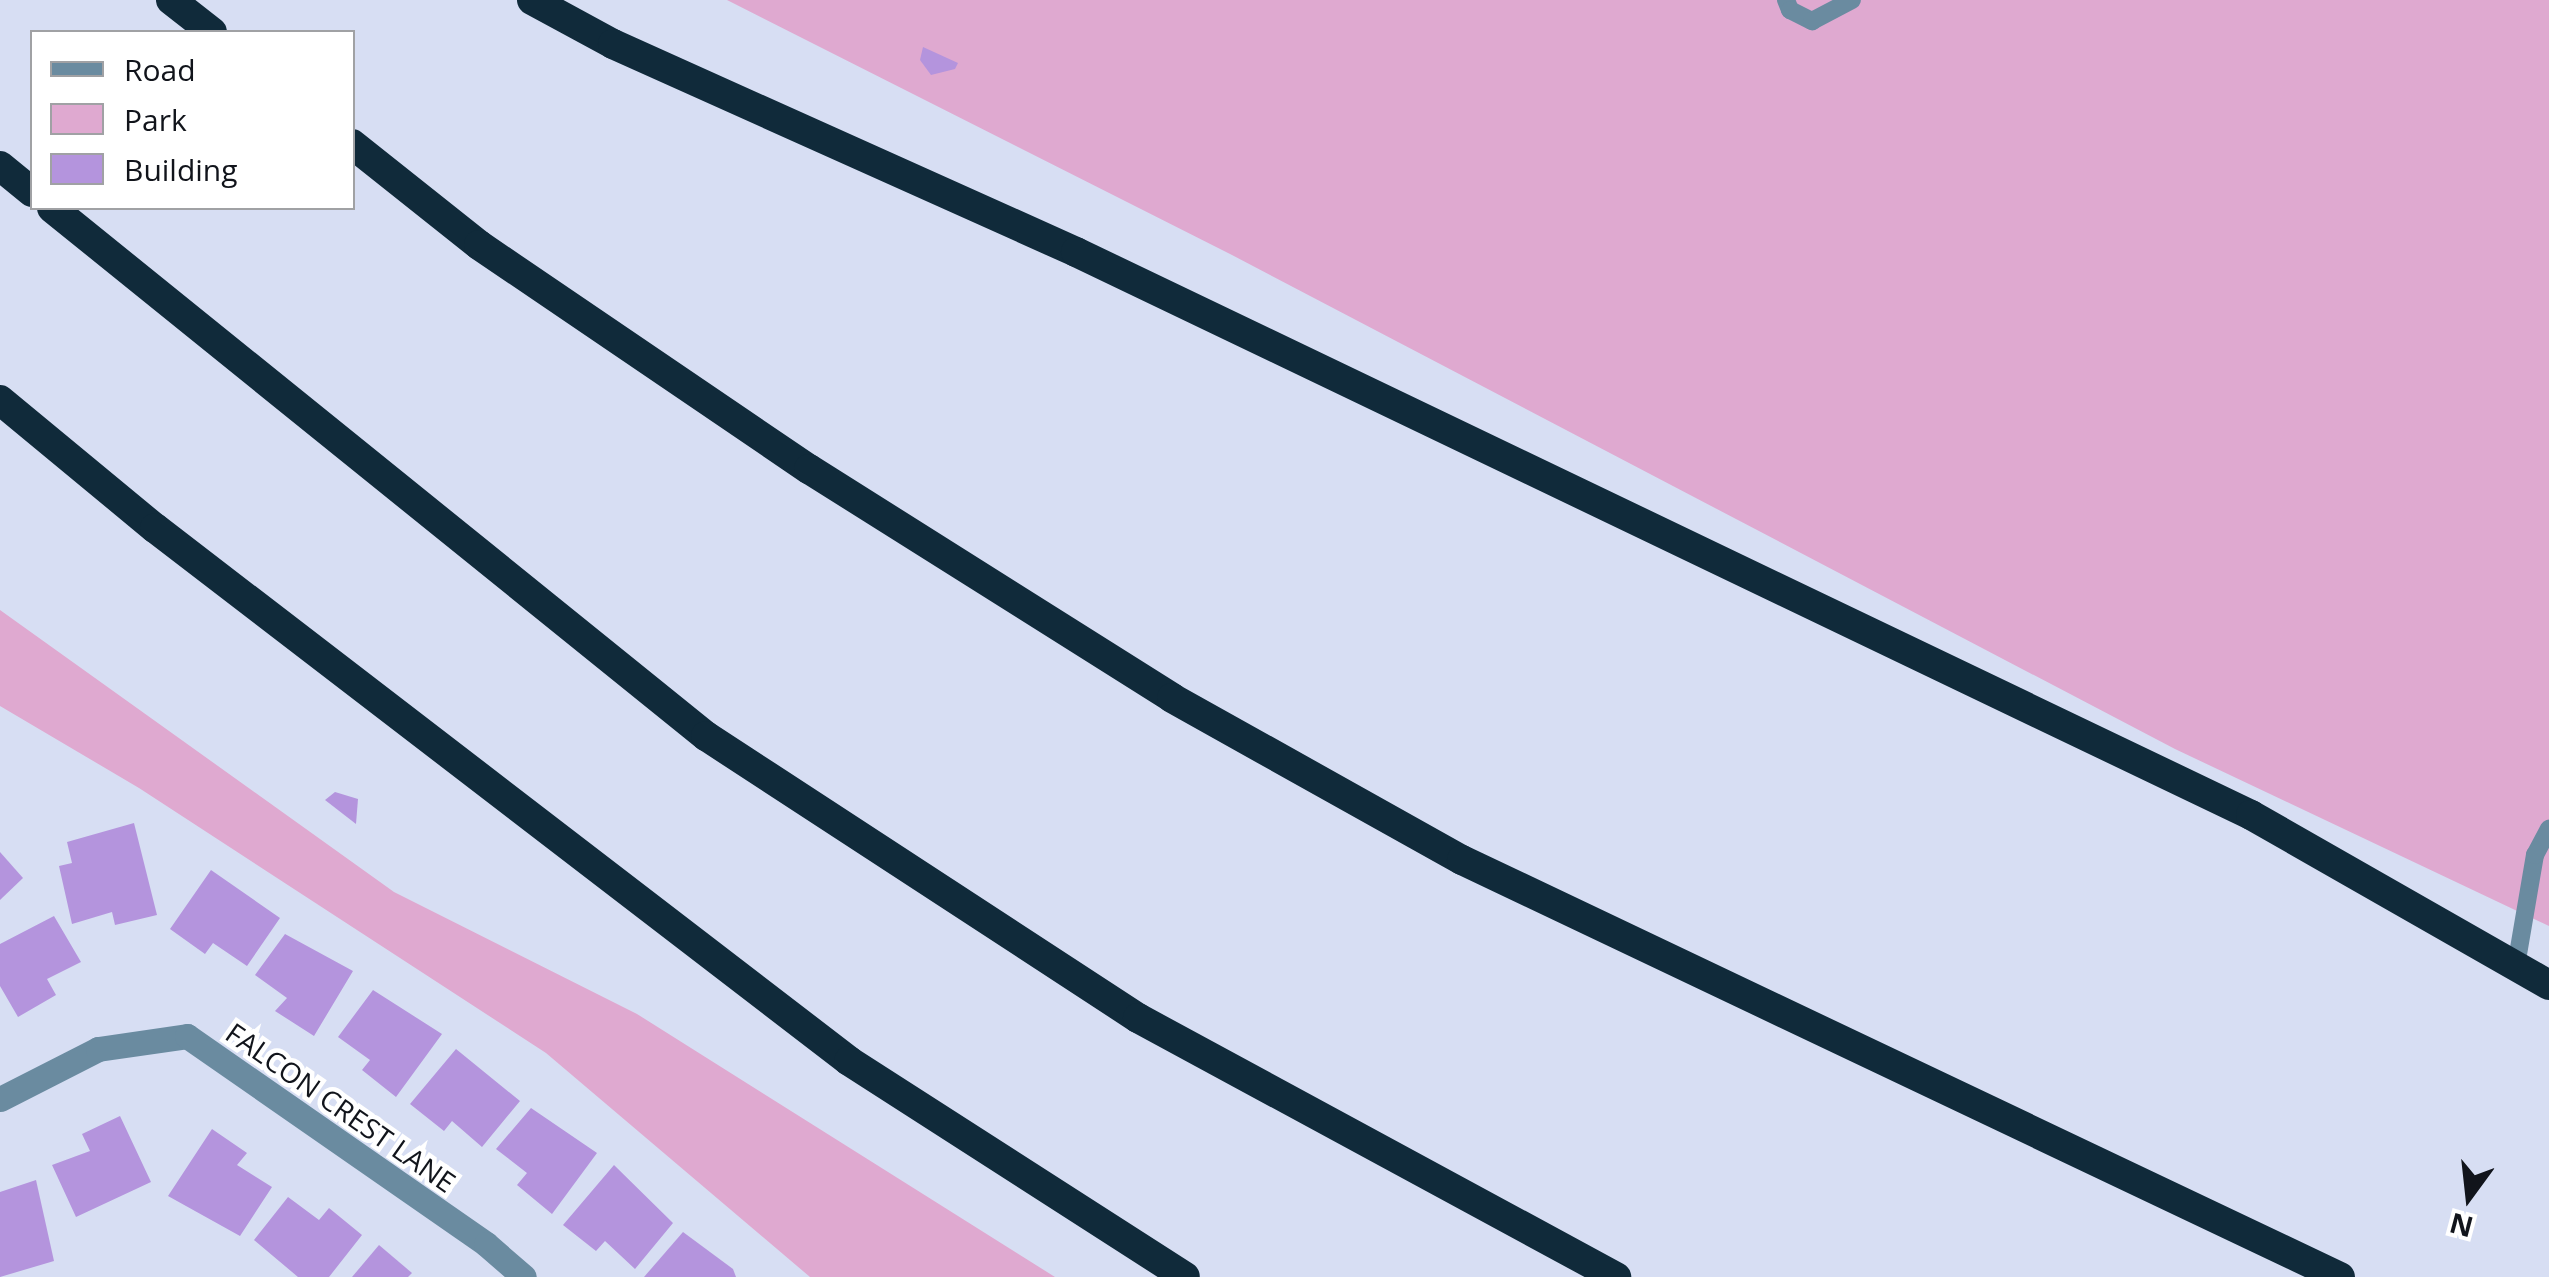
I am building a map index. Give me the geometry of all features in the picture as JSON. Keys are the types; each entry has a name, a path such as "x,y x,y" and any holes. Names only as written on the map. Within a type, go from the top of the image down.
{"highway":[{"path":"171,0 209,30"},
{"path":"532,0 613,44 1076,252 2251,815 2549,985"},
{"path":"355,146 480,245 808,469 1172,698 1462,860 2340,1277"},
{"path":"0,166 30,190"},
{"path":"54,210 706,736 1138,1018 1616,1277"},
{"path":"0,400 155,528 850,1061 1185,1277"}],"street":[{"name":"FALCON CREST LANE","path":"0,1099 98,1049 187,1036 486,1244 524,1277"}],"lane":[{"path":"1786,0 1790,10 1812,21 1852,0"},
{"path":"2516,966 2536,854 2549,829"}],"green space":[{"path":"727,0 2549,0 2549,926 2175,749 1232,255"},
{"path":"0,610 394,892 637,1014 1055,1277 810,1277 546,1053 139,788 0,706"}],"building":[{"path":"923,47 958,63 955,69 931,75 920,60"},
{"path":"335,792 358,799 356,824 325,800"},
{"path":"134,823 157,915 115,925 112,912 72,924 59,866 72,863 67,842"},
{"path":"0,852 23,878 0,900"},
{"path":"211,870 280,918 247,966 213,943 205,954 170,929"},
{"path":"54,916 81,962 47,979 56,995 18,1017 0,986 0,944"},
{"path":"285,934 353,971 314,1036 275,1011 287,998 255,975"},
{"path":"373,990 442,1034 396,1097 362,1070 370,1060 338,1037"},
{"path":"456,1049 520,1101 482,1147 452,1121 444,1131 410,1104"},
{"path":"531,1108 597,1153 552,1214 517,1185 527,1173 496,1149"},
{"path":"120,1116 151,1182 76,1217 52,1165 90,1151 82,1134"},
{"path":"212,1129 247,1153 237,1165 272,1187 240,1236 168,1196"},
{"path":"614,1165 673,1223 635,1269 605,1241 596,1251 563,1225"},
{"path":"36,1180 54,1261 0,1277 0,1192"},
{"path":"288,1197 319,1220 329,1208 362,1235 329,1277 298,1277 254,1240"},
{"path":"683,1232 733,1269 736,1277 644,1277"},
{"path":"379,1245 412,1273 408,1277 352,1277"}]}
